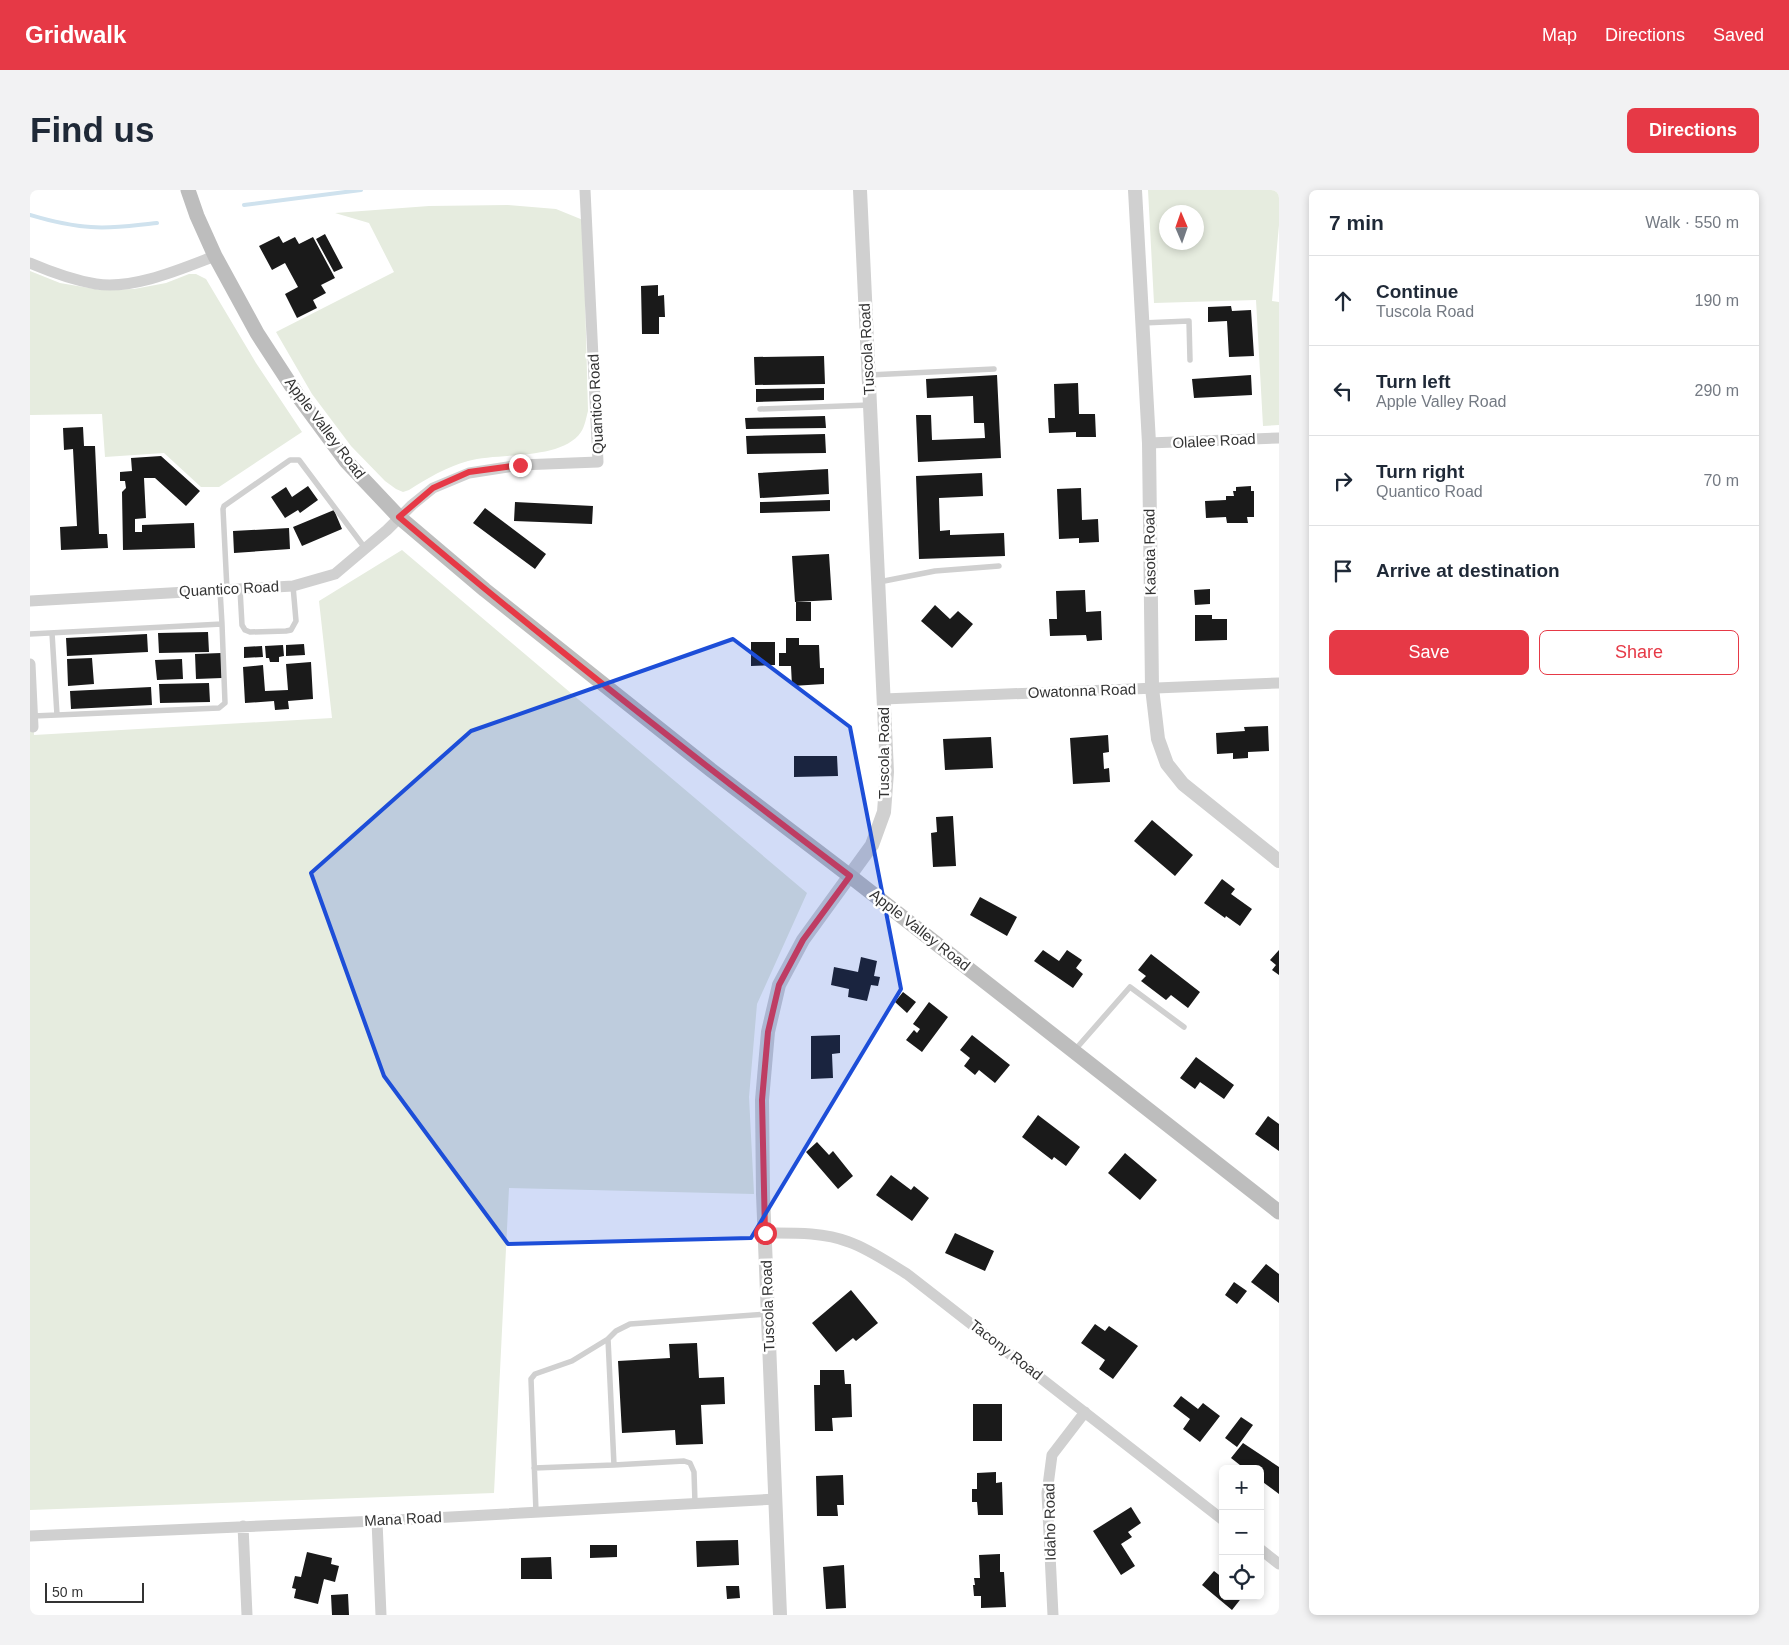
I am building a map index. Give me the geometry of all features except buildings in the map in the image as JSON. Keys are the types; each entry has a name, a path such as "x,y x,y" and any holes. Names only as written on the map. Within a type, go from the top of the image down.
{"main road":[{"name":"Apple Valley Road","path":"188,190 196,216 215,256 257,333 298,396 346,461 399,517 485,590 711,770 850,876 1279,1212"}],"street":[{"name":"Quantico Road","path":"30,601 293,586 335,574 433,488 469,472 520,465 598,462 585,190"},
{"name":"Tuscola Road","path":"780,1615 767,1314 762,1100 768,1032 779,985 803,940 872,845 884,812 887,772 860,190"},
{"name":"Kasota Road","path":"1135,190 1149,444 1152,688 1158,739 1167,764 1183,784 1279,861"},
{"path":"30,263 60,275 98,284 117,284 155,278 215,256"},
{"name":"Olalee Road","path":"1149,444 1279,438"},
{"path":"30,664 33,722"},
{"name":"Owatonna Road","path":"884,699 1279,684"},
{"name":"Tacony Road","path":"765,1233 828,1236 850,1242 907,1274 1219,1517"},
{"name":"Idaho Road","path":"1053,1615 1047,1493 1052,1455 1085,1412"},
{"name":"Mana Road","path":"30,1536 377,1521 776,1499"},
{"path":"377,1521 382,1615"},
{"path":"243,1526 247,1615"},
{"path":"1264,1552 1279,1564"}],"lane":[{"path":"1142,323 1189,321 1190,360"},
{"path":"869,376 994,369"},
{"path":"760,409 870,405"},
{"path":"33,722 57,715 219,708 225,703 222,624 223,509 224,506 290,460 299,460 365,548"},
{"path":"879,582 935,571 999,566"},
{"path":"240,589 242,626 245,630 250,632 286,631 291,630 296,621 293,586"},
{"path":"30,634 222,624"},
{"path":"52,633 57,715"},
{"path":"1074,1051 1130,987 1184,1027"},
{"path":"536,1512 531,1379 535,1374 572,1361 608,1339 616,1331 630,1324 767,1314"},
{"path":"608,1339 614,1465"},
{"path":"534,1468 684,1461 690,1463 694,1472 695,1504"}],"highlighted area":[{"path":"733,639 850,727 901,989 751,1238 508,1244 384,1076 311,873 471,731"}],"shaded area":[{"path":"1148,190 1279,190 1279,225 1272,301 1279,302 1279,425 1263,426 1256,300 1154,303"},
{"path":"508,205 556,209 583,220 588,411 584,427 572,441 559,447 545,452 481,458 460,463 403,492 385,481 351,446 312,394 276,332 394,272 369,223 335,213 429,206"},
{"path":"30,271 60,283 101,290 134,289 166,283 189,274 196,274 206,279 256,363 302,432 219,487 201,487 164,453 105,457 102,414 30,415"},
{"path":"402,550 807,893 757,1004 749,1097 754,1194 509,1188 494,1493 30,1510 30,661 34,735 332,718 319,601"}],"waterway":[{"path":"244,205 361,190"},
{"path":"30,215 75,226 116,227 157,223"}],"route":[{"path":"520,465 469,472 433,488 399,517 485,590 711,770 850,876 803,940 779,985 768,1032 762,1100 765,1233"}]}
